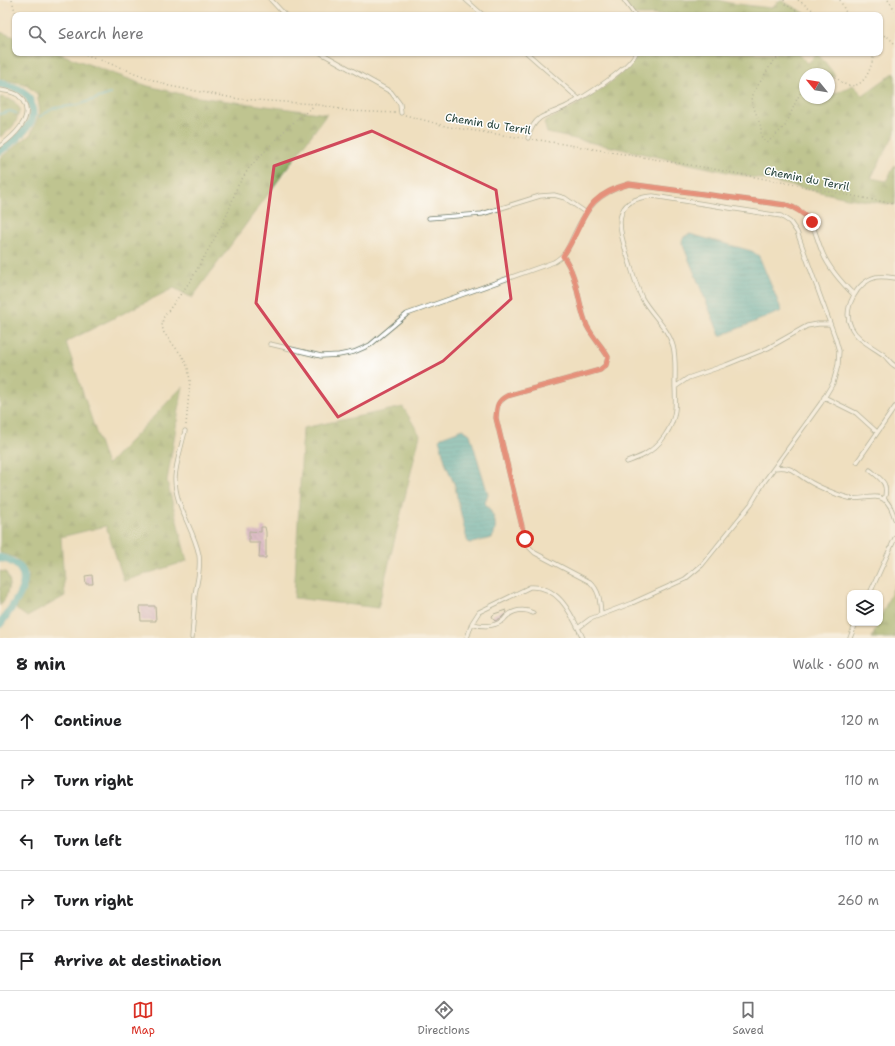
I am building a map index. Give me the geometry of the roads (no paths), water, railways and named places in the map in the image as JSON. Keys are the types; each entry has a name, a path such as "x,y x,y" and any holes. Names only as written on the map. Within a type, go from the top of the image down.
{"lane":[{"path":"271,0 282,12"},
{"path":"466,0 480,12"},
{"path":"624,0 633,12"},
{"path":"326,56 391,92 400,104 401,113"},
{"path":"530,56 579,99"},
{"path":"528,138 530,130 540,118 591,92 625,66 633,56"},
{"path":"0,90 16,94 24,101 28,110 19,129 0,146"},
{"path":"270,344 321,356 354,352 370,345 407,314 554,262 563,256 585,212 597,199 614,188 629,184 786,205 796,208 804,213 812,222 822,253 830,267 854,295"},
{"path":"429,218 482,214 540,196 554,195 565,198 585,212"},
{"path":"578,628 590,619 632,603 685,579 702,565 751,504 832,383 838,365 839,351 797,232 790,222 781,216 654,196 640,197 630,202 623,211 619,224 621,237 637,286 642,299 665,330 673,346 675,387 673,422 666,434 653,449 643,456 626,462"},
{"path":"563,256 573,274 587,326 594,340 608,357 606,365 600,370 507,396 500,400 496,418 525,539 529,547 535,553 590,582 596,587 600,596 601,614"},
{"path":"895,278 887,276 876,277 864,284 854,295 848,316 851,326 859,338 885,356 895,366"},
{"path":"675,387 688,378 768,348 807,326 830,324"},
{"path":"824,397 856,413 878,432"},
{"path":"857,462 895,407"},
{"path":"185,431 175,478 176,488 182,507 199,554 200,570 195,594 192,638"},
{"path":"774,468 784,466 812,483 849,498 859,499 875,497 884,500 890,505 895,519"},
{"path":"870,470 882,480 886,486 887,491 884,500"},
{"path":"871,590 895,538"},
{"path":"467,638 472,623 479,612 530,587 538,587 548,590 558,597 569,610 583,638"},
{"path":"472,623 486,626 503,621 508,615 521,610 525,609 533,612"},
{"path":"850,638 855,626"}],"water":[{"path":"690,234 752,251 759,256 782,311 720,336 682,243 682,239 686,235"},
{"path":"463,429 470,434 488,494 485,503 493,515 495,524 492,538 472,543 469,543 467,540 455,486 446,465 439,439"}],"waterway":[{"path":"0,84 11,86 25,93 31,102 33,113 31,121 24,131 0,151"},
{"path":"39,117 54,108 78,105 110,94"},
{"path":"0,114 10,111 16,113"},
{"path":"0,558 12,562 20,568 23,575 21,592 0,624"}]}
